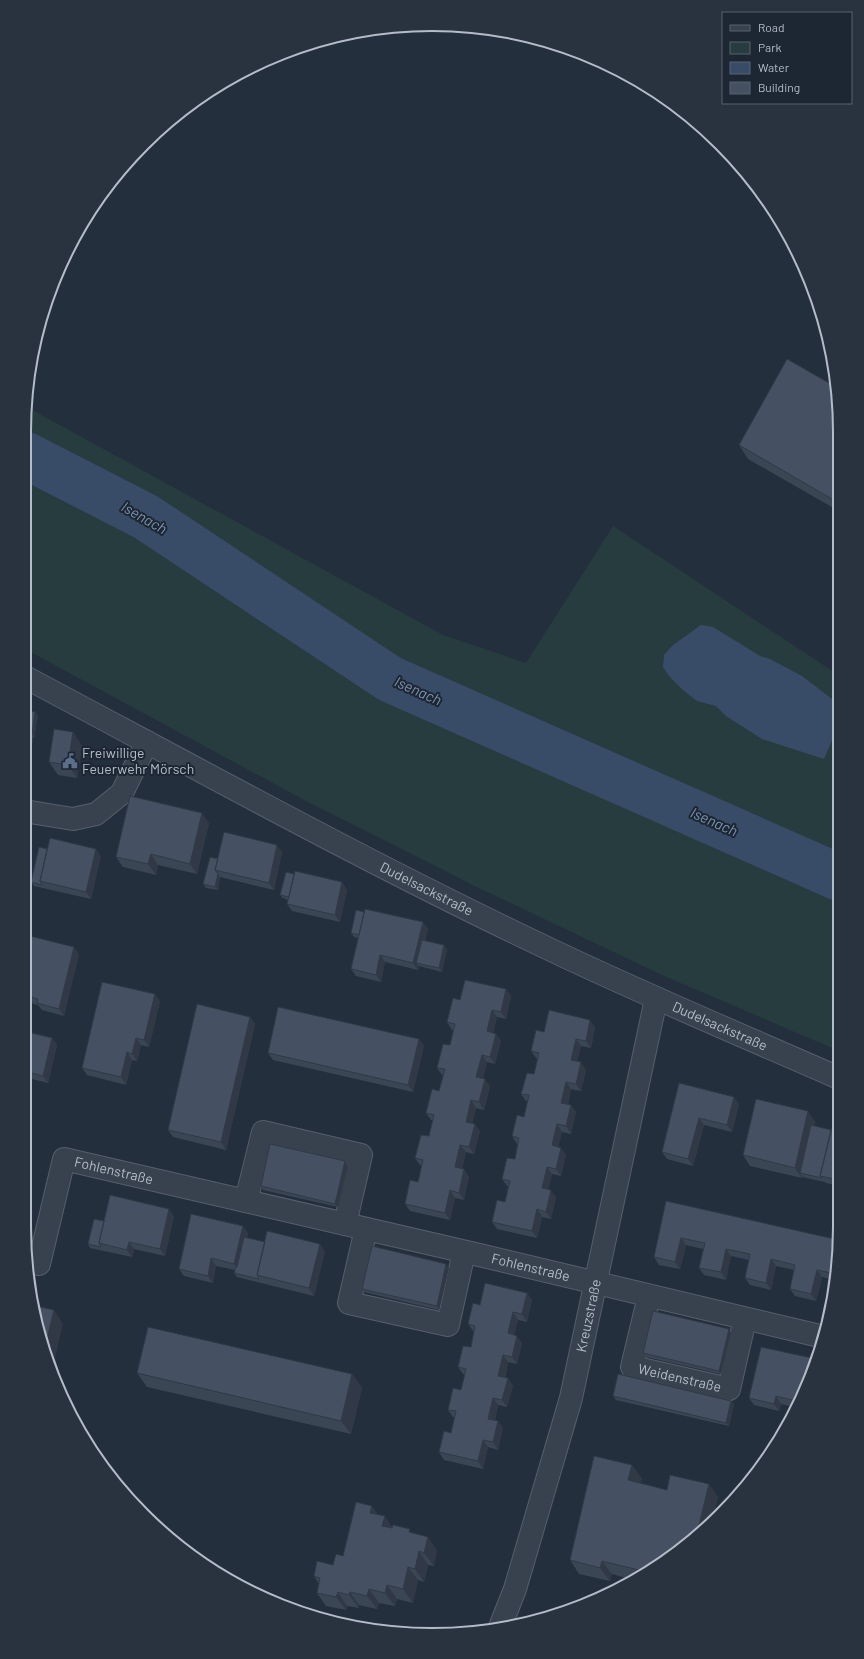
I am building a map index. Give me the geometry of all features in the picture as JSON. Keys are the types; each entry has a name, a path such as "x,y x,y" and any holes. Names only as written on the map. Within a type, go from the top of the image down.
{"street":[{"name":"Dudelsackstraße","path":"31,681 372,860 546,948 656,999 833,1075"},
{"path":"31,812 73,819 96,814 122,793 147,742"},
{"name":"Kreuzstraße","path":"502,1622 515,1589 571,1398 656,999"},
{"path":"246,1201 263,1132 361,1155 349,1303 448,1324 464,1252"},
{"name":"Fohlenstraße","path":"39,1264 64,1159 596,1284"},
{"path":"596,1284 818,1336"},
{"name":"Weidenstraße","path":"649,1296 632,1367 729,1389 745,1319"}],"green space":[{"path":"32,410 443,635 526,663 613,526 833,671 833,1048 662,975 483,890 306,801 31,652"}],"water":[{"path":"701,625 713,627 760,656 770,659 802,676 833,700 833,738 824,759 762,739 726,716 716,706 697,701 669,676 663,667 664,655 673,645"}],"building":[{"path":"787,359 830,384 833,432 833,500 739,445"},
{"path":"31,711 35,712 31,734"},
{"path":"54,729 73,732 68,765 49,762"},
{"path":"130,796 202,813 190,864 151,854 148,864 116,857"},
{"path":"224,832 277,845 269,883 215,870"},
{"path":"50,838 96,849 86,892 40,881"},
{"path":"39,847 47,849 40,881 42,885 31,882"},
{"path":"210,857 218,859 215,870 218,874 215,887 203,884"},
{"path":"295,871 342,882 335,915 287,904"},
{"path":"286,872 294,874 289,897 280,895"},
{"path":"365,909 423,922 413,963 380,955 376,975 351,969"},
{"path":"356,910 364,912 359,935 351,933"},
{"path":"31,936 74,947 59,1009 37,1003 38,999 31,997"},
{"path":"422,940 444,945 439,968 416,963"},
{"path":"465,980 506,989 501,1012 492,1010 487,1031 496,1034 490,1057 482,1055 476,1077 485,1079 479,1102 471,1100 466,1122 475,1124 469,1147 460,1145 455,1167 464,1169 459,1193 450,1190 445,1213 405,1204 410,1180 418,1182 423,1160 415,1158 421,1135 429,1136 434,1115 426,1113 432,1089 439,1091 445,1069 437,1068 443,1044 450,1045 455,1024 447,1022 453,998 460,1000"},
{"path":"102,982 155,994 144,1040 136,1038 132,1054 127,1052 121,1077 82,1068"},
{"path":"197,1004 250,1017 221,1142 168,1130"},
{"path":"278,1007 419,1039 408,1085 268,1053"},
{"path":"549,1010 590,1020 586,1041 576,1039 571,1060 581,1062 576,1084 566,1082 561,1103 571,1105 566,1126 557,1124 552,1145 561,1148 556,1169 547,1167 542,1188 551,1190 546,1212 537,1209 532,1231 492,1222 497,1200 505,1202 510,1181 502,1179 507,1158 515,1159 519,1138 512,1136 517,1115 524,1117 529,1095 521,1094 527,1073 534,1074 539,1053 531,1051 536,1030 544,1032"},
{"path":"31,1033 52,1038 43,1076 31,1073"},
{"path":"679,1083 734,1097 727,1125 699,1118 688,1159 662,1152"},
{"path":"756,1099 808,1111 795,1168 743,1155"},
{"path":"833,1124 833,1179 820,1176"},
{"path":"811,1125 831,1130 820,1176 822,1178 800,1173"},
{"path":"270,1144 345,1161 335,1204 261,1186"},
{"path":"110,1195 169,1209 160,1249 129,1242 127,1250 99,1243"},
{"path":"666,1201 833,1239 830,1273 817,1270 811,1294 790,1289 795,1265 771,1259 766,1283 745,1278 750,1254 726,1249 721,1272 699,1268 705,1243 681,1238 675,1262 654,1257"},
{"path":"191,1214 243,1226 234,1264 211,1258 208,1276 179,1269"},
{"path":"94,1219 104,1221 99,1243 101,1247 88,1244"},
{"path":"267,1231 320,1244 309,1288 257,1275"},
{"path":"244,1237 265,1242 257,1275 259,1279 234,1273 237,1267"},
{"path":"372,1246 446,1264 437,1306 362,1289"},
{"path":"485,1283 527,1293 522,1314 513,1312 508,1333 517,1336 512,1357 503,1355 498,1376 508,1378 502,1400 493,1398 488,1419 498,1421 493,1442 483,1440 478,1461 439,1452 444,1431 451,1433 456,1411 448,1410 453,1388 461,1390 466,1369 458,1367 463,1346 471,1347 475,1326 468,1324 473,1303 480,1305"},
{"path":"39,1307 54,1310 47,1339"},
{"path":"653,1311 729,1329 719,1371 643,1353"},
{"path":"148,1327 352,1374 341,1421 137,1373"},
{"path":"761,1347 811,1358 794,1400 776,1396 774,1404 749,1398"},
{"path":"618,1374 731,1401 726,1423 613,1396"},
{"path":"594,1456 632,1465 628,1480 667,1490 670,1475 709,1484 699,1525 676,1545 639,1570 602,1561 600,1568 570,1560"},
{"path":"356,1502 372,1506 370,1513 385,1516 382,1526 392,1528 393,1525 410,1529 409,1532 428,1537 424,1553 419,1551 415,1569 408,1567 403,1589 387,1585 385,1593 369,1589 367,1596 350,1592 349,1595 338,1592 336,1597 317,1593 320,1578 314,1576 317,1561 333,1565 336,1554 343,1556"}],"waterway":[{"name":"Isenach","path":"31,458 146,517 390,679 833,875"}],"place":[{"name":"Freiwillige Feuerwehr Mörsch","path":"70,761"}]}
